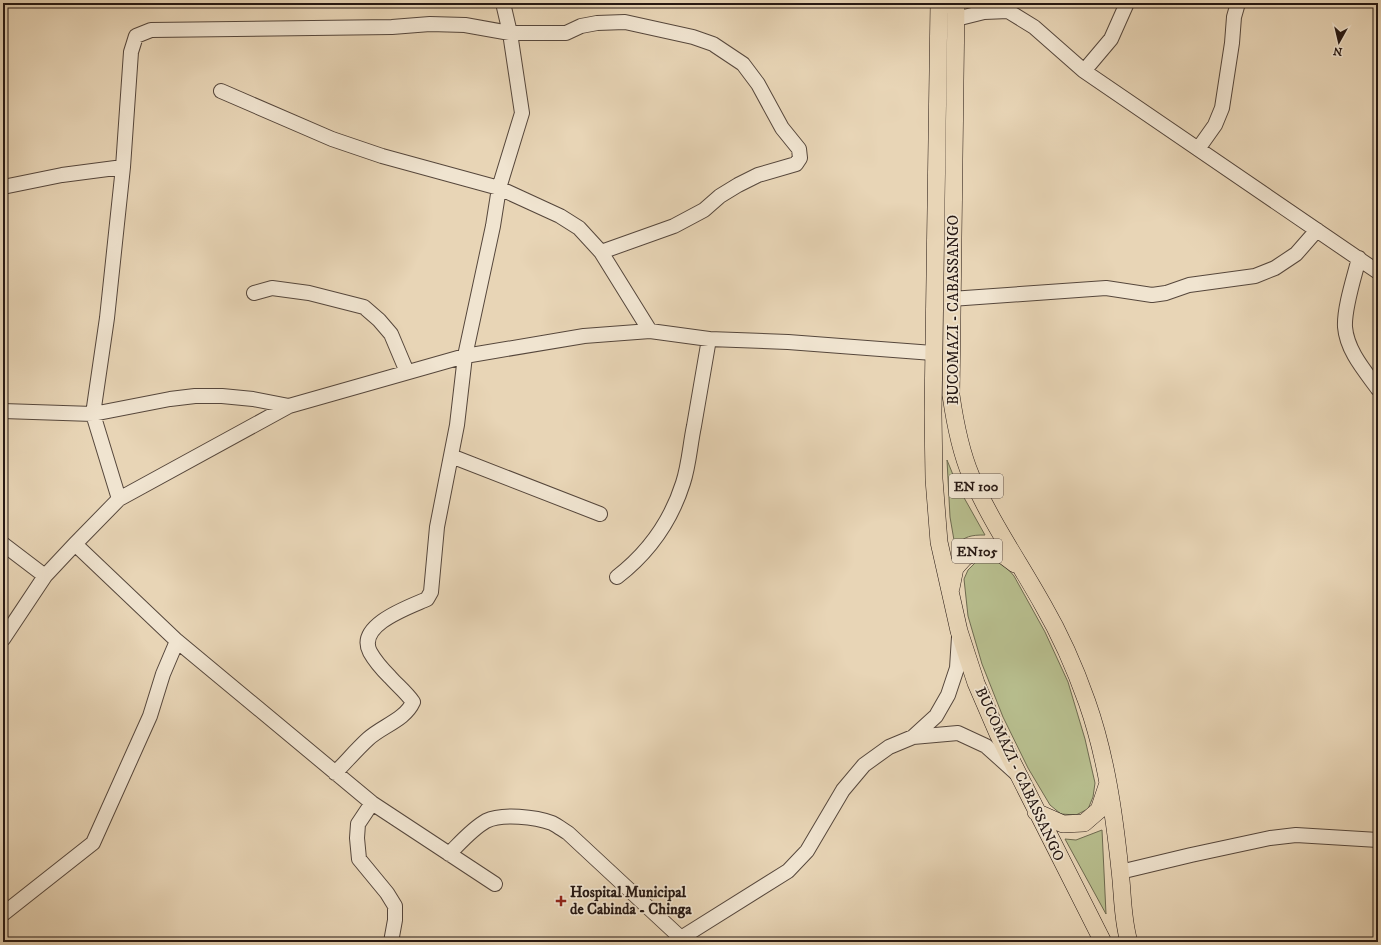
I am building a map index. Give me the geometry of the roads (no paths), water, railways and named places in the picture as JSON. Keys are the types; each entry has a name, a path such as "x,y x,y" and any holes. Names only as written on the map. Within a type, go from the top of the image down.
{"main road":[{"name":"BUCOMAZI - CABASSANGO","path":"939,3 933,352 934,479 939,542 959,631 982,697 998,734 1036,812 1103,942"},
{"name":"BUCOMAZI - CABASSANGO","path":"956,11 951,299 951,395 958,438 971,476 1004,541 1044,606 1069,656 1087,703 1102,750 1108,783 1120,872 1122,902 1129,942"},
{"name":"EN105","path":"950,593 955,568 965,557 980,550 999,552 1023,571"},
{"path":"1036,812 1063,824 1084,823 1099,810 1108,783"}],"street":[{"path":"335,773 369,738 400,717 410,708 413,702 407,694 390,678 370,652 368,641 372,631 385,618 427,599 431,592 437,527 457,425 465,356 493,226 499,188 522,113 504,3"},
{"path":"1084,71 1111,39 1127,3"},
{"path":"1198,149 1216,125 1222,108 1232,43 1234,17 1238,3"},
{"path":"956,11 1008,11 1034,27 1084,71 1378,272"},
{"path":"119,500 93,414 107,318 123,167 131,52 136,36 151,30 392,27 430,24 465,25 510,33 566,33 581,26 597,23 626,22 693,37 713,44 743,64 758,84 782,128 799,149 800,158 796,164 758,175 738,185 720,196 704,210 674,226 601,252"},
{"path":"221,91 332,139 382,156 499,188 560,216 580,228 601,252 650,331"},
{"path":"3,187 62,175 123,167"},
{"path":"951,299 1106,288 1152,295 1166,293 1189,285 1255,276 1275,268 1296,254 1317,230"},
{"path":"1359,258 1348,304 1345,327 1349,344 1361,365 1378,389"},
{"path":"254,293 272,288 309,293 364,307 379,320 391,334 407,372"},
{"path":"3,639 45,576 119,500 289,406 465,356 584,336 650,331 709,339 788,342 933,352"},
{"path":"618,577 633,565 653,542 672,512 684,482 709,339"},
{"path":"3,411 93,414 170,399 195,396 222,396 253,399 289,406"},
{"path":"451,456 600,514"},
{"path":"3,544 45,576"},
{"path":"75,544 177,641 372,804 495,884"},
{"path":"913,737 936,716 948,695 957,668 959,631"},
{"path":"4,910 93,844 150,716 163,674 177,641"},
{"path":"449,854 471,832 487,821 501,817 520,817 541,820 554,824 568,833 681,938 788,871 807,851 843,790 864,765 889,747 913,737 958,733 986,746 1019,776"},
{"path":"372,804 358,824 358,852 359,858 395,906 395,920 391,942"},
{"path":"1120,872 1270,838 1296,835 1378,840"}],"place":[{"name":"Hospital Municipal de Cabinda - Chinga","path":"561,901"}]}
